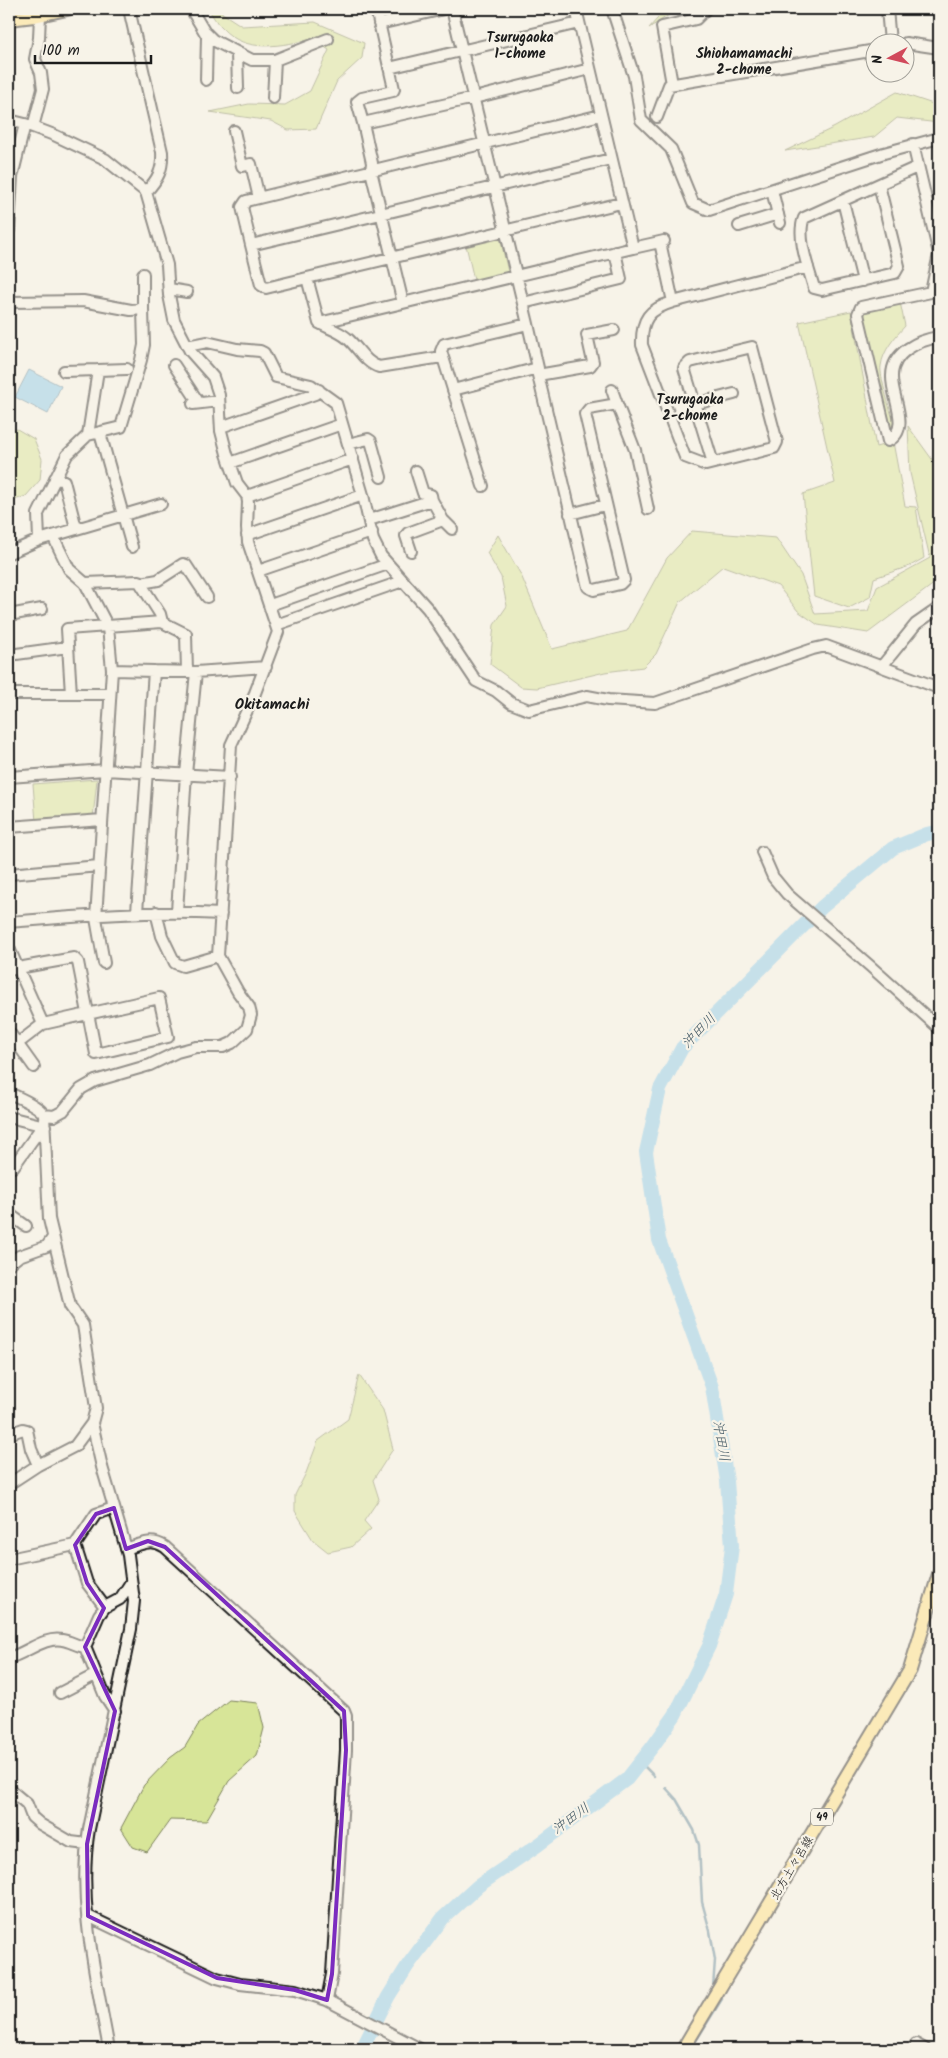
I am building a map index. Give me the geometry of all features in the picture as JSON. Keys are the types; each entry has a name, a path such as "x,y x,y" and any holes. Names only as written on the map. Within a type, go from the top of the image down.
{"main road":[{"path":"9,19 67,9"},
{"name":"北方土々呂線","path":"683,2049 910,1670 939,1574"}],"street":[{"path":"129,9 162,152 163,166 158,179 146,192"},
{"path":"191,9 206,33 213,40 252,60 275,60 328,39"},
{"path":"376,9 394,89 362,98 357,102 372,163 371,171 403,303"},
{"path":"379,24 444,9"},
{"path":"452,9 528,324 570,514 588,587 594,590 620,584 624,580 586,414 589,409 617,404"},
{"path":"576,9 633,248"},
{"path":"612,9 634,76 641,120 671,149 693,203 710,210 913,144 939,138"},
{"path":"672,84 662,27 696,19 706,9"},
{"path":"887,9 892,32"},
{"path":"9,230 12,177 43,89 41,73 34,58 39,38 40,15"},
{"path":"389,68 579,23"},
{"path":"206,33 206,80"},
{"path":"916,45 939,48"},
{"path":"657,117 669,85 672,84 866,52"},
{"path":"237,53 238,88"},
{"path":"274,98 275,60"},
{"path":"363,123 590,69"},
{"path":"601,115 246,201 242,207 262,285 266,288 621,203"},
{"path":"9,120 29,126 106,159 146,192 166,265 174,320 187,346 213,378 220,401 221,427 230,463 237,483 246,496 249,513 247,535 278,632 266,666 232,745 218,956 238,992 249,1007 251,1015 247,1029 232,1043 223,1047 196,1047 177,1052 150,1065 95,1082 81,1089 63,1111 45,1121 14,1167"},
{"path":"234,131 242,166 251,164 259,198"},
{"path":"913,144 939,254 931,292 861,307 858,314 888,442 895,438 899,427 898,405 892,375 896,362 911,345 927,339 939,338"},
{"path":"251,245 611,158"},
{"path":"879,185 899,266 895,273 822,290 814,288 808,267 801,225 804,218 917,167"},
{"path":"739,226 779,218 772,190"},
{"path":"842,201 862,281"},
{"path":"319,323 662,241 673,302"},
{"path":"523,303 622,279 616,252"},
{"path":"713,463 684,368 690,362 751,342 777,442 774,448 706,465 685,457 642,345 642,332 645,320 653,310 673,302 808,267"},
{"path":"39,540 38,514 66,455 88,436 121,427 129,398 137,379 143,353 143,274"},
{"path":"307,278 319,323 354,343 372,365 378,366 442,358"},
{"path":"169,289 186,292"},
{"path":"9,302 83,302 131,310 143,309"},
{"path":"483,486 441,351 444,344 528,324"},
{"path":"453,390 538,372 590,366 593,362 587,335 614,330"},
{"path":"187,346 207,342 237,349 260,350 264,352 276,377 311,385 336,403 363,495 373,540 388,564 428,609 473,678 496,691 511,703 530,710 587,696 608,700 655,703 820,647 834,649 939,688"},
{"path":"174,366 196,404 220,401"},
{"path":"64,370 127,369"},
{"path":"88,436 98,370"},
{"path":"221,427 315,394 319,390"},
{"path":"612,390 635,450 648,509"},
{"path":"695,404 734,394"},
{"path":"230,463 342,424"},
{"path":"100,433 132,547"},
{"path":"348,444 368,439 371,441 381,477"},
{"path":"246,496 353,459"},
{"path":"416,471 422,492 431,496 442,520 452,529"},
{"path":"55,478 64,481 76,528"},
{"path":"247,535 363,495"},
{"path":"369,520 432,500"},
{"path":"9,553 39,540 160,504"},
{"path":"570,514 606,505"},
{"path":"411,551 406,536 408,533 442,520"},
{"path":"258,571 372,532"},
{"path":"53,536 69,569 85,583 108,626 112,670 96,914 104,963"},
{"path":"85,583 139,581 141,583 158,580 183,564 186,565 208,597"},
{"path":"270,605 388,564"},
{"path":"276,625 403,581"},
{"path":"141,583 160,614 162,622"},
{"path":"882,666 916,624 939,608"},
{"path":"9,615 42,609"},
{"path":"71,694 66,629 162,622 186,634 191,671 177,912"},
{"path":"9,655 68,646"},
{"path":"112,670 191,671 266,666"},
{"path":"137,912 154,671"},
{"path":"9,694 110,694"},
{"path":"9,777 105,770 146,771 230,778"},
{"path":"9,827 102,820"},
{"path":"762,852 773,877 789,897 939,1028"},
{"path":"9,874 99,866"},
{"path":"9,922 137,912 221,914"},
{"path":"156,912 162,936 175,963 183,966 218,956"},
{"path":"9,948 13,969 43,1024"},
{"path":"13,969 74,958 78,962 88,1013 96,1054 168,1037 159,998 88,1013 43,1024 16,1044"},
{"path":"9,1032 34,1066"},
{"path":"9,1093 43,1111 49,1219 52,1239 70,1306 84,1325 96,1408 92,1423 75,1446 38,1465 9,1484"},
{"path":"9,1117 45,1121"},
{"path":"9,1214 26,1226"},
{"path":"9,1264 19,1256 46,1246 52,1239"},
{"path":"92,1423 102,1467 126,1549 134,1602 131,1629 115,1711 86,1844 84,1900 109,2049"},
{"path":"9,1434 23,1429 27,1430 31,1449 38,1465"},
{"path":"9,1559 75,1545 96,1514 114,1508"},
{"path":"126,1549 148,1541 155,1541 164,1547 344,1711 346,1716 346,1750 332,1974 327,2000"},
{"path":"75,1545 87,1583 105,1607"},
{"path":"115,1711 104,1696 85,1647 99,1615 105,1607 120,1599 131,1582"},
{"path":"9,1658 25,1653 38,1644 51,1640 61,1640 85,1647"},
{"path":"60,1693 95,1675"},
{"path":"9,1789 27,1804 32,1817 40,1824 71,1842 86,1844"},
{"path":"88,1916 217,1978 240,1984 295,1990 327,2000 420,2049"}],"highlighted area":[{"path":"114,1508 126,1549 148,1541 165,1547 344,1711 346,1750 332,1974 327,2000 295,1990 217,1978 88,1916 87,1844 115,1711 85,1647 104,1608 87,1583 75,1545 96,1514"}],"green space":[{"path":"208,9 221,9 222,13 242,26 315,22 364,43 362,58 337,81 316,129 288,130 271,121 210,112 249,104 285,105 310,91 329,50 313,39 265,46 242,42 220,26"},
{"path":"666,9 678,9 649,28"},
{"path":"897,92 939,106 939,123 897,118 874,137 785,151 835,127"},
{"path":"500,237 508,272 474,280 466,245"},
{"path":"900,302 905,326 887,349 881,366 884,387 895,427 889,436 861,316 864,311"},
{"path":"851,311 876,447 893,442 905,506 916,507 924,558 910,566 874,578 870,597 849,608 814,596 803,494 835,483 799,322"},
{"path":"908,426 939,469 939,580 868,633 818,625 798,611 778,586 723,566 680,602 656,654 643,667 605,672 537,688 521,687 490,664 494,625 507,606 501,577 487,553 498,535 521,575 552,649 627,631 667,558 692,531 776,538 801,575 815,614 868,611 877,587 930,558 910,473"},
{"path":"17,429 34,439 42,459 40,480 26,496 9,502 9,431"},
{"path":"97,779 93,818 36,822 33,784"},
{"path":"359,1375 383,1410 393,1449 373,1480 379,1499 364,1521 371,1529 351,1547 328,1552 313,1540 295,1511 295,1495 318,1441 348,1419"},
{"path":"229,1700 258,1703 264,1728 257,1756 229,1781 206,1821 170,1820 147,1852 133,1847 121,1828 144,1785 170,1758 185,1747 198,1725"}],"water":[{"path":"29,370 61,386 48,414 15,397"}],"waterway":[{"name":"沖田川","path":"362,2049 388,1997 408,1965 443,1918 478,1886 538,1845 627,1779 675,1715 709,1646 726,1594 732,1546 727,1481 712,1387 659,1240 646,1152 660,1089 682,1048 822,907 893,848 927,834 939,832"},
{"path":"640,1762 654,1776"},
{"path":"666,1788 676,1799 694,1830 699,1845 702,1902 715,1960 713,1988"},
{"path":"691,2049 722,1999"}],"district":[{"name":"Tsurugaoka 1-chome","path":"520,46"},
{"name":"Shiohamamachi 2-chome","path":"744,62"},
{"name":"Tsurugaoka 2-chome","path":"690,408"},
{"name":"Okitamachi","path":"272,705"}]}
